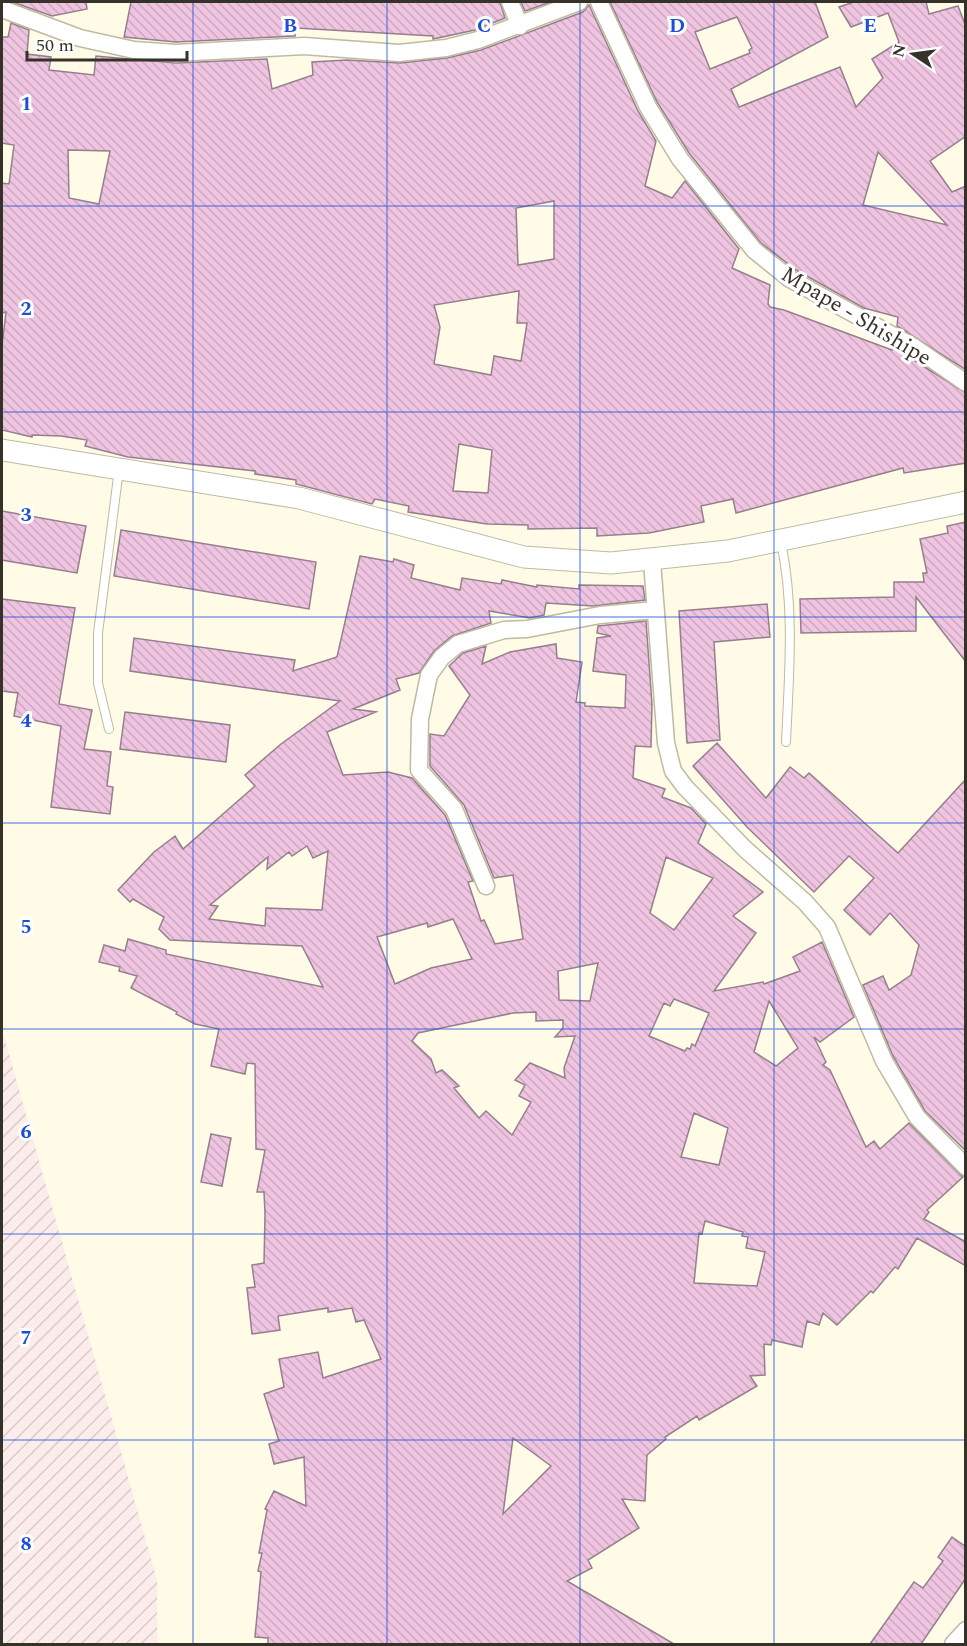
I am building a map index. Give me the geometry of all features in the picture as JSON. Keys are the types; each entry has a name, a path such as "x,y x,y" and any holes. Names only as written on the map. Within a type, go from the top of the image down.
{"street":[{"path":"510,2 520,26"},
{"path":"2,9 80,38 134,50 176,53 304,46 372,52 409,52 478,40 579,2"},
{"name":"Mpape - Shishipe","path":"599,2 648,107 680,159 754,250 790,279 914,347 966,383"},
{"path":"2,450 299,498 524,557 611,564 652,561 782,542 966,502"},
{"path":"652,561 666,743 674,771 745,849 805,902 827,927 884,1061 917,1117 966,1167"},
{"path":"486,886 454,809 419,770 420,718 429,675 442,657 458,644 477,637 504,630 526,629 600,615 656,610"},
{"path":"954,1644 966,1630"}],"lane":[{"path":"110,729 98,683 98,633 119,469"},
{"path":"782,542 789,580 790,665 786,742"}],"shaded area":[{"path":"2,1029 157,1580 157,1644 2,1644"}],"building":[{"path":"12,2 86,2 87,9 52,16"},
{"path":"131,2 500,2 505,18 475,30 433,39 433,36 296,28 295,36 176,42 124,37"},
{"path":"521,2 551,2 525,11"},
{"path":"610,2 815,2 828,37 731,89 739,107 840,67 856,107 883,78 872,59 899,42 888,13 851,27 839,7 854,2 926,2 929,14 958,6 966,27 966,136 930,161 952,192 966,186 966,370 897,326 898,317 864,308 796,270 761,243 689,153 657,102","holes":["737,17 752,48 749,50 750,53 710,69 695,32","878,152 947,225 863,205"]},
{"path":"589,5 638,111 656,141 645,186 672,198 685,181 739,249 732,268 770,285 768,304 770,307 784,310 892,350 893,347 966,393 966,463 904,473 903,468 736,513 733,499 701,506 704,522 649,533 597,536 597,528 528,529 528,525 487,524 408,512 409,506 375,499 372,504 296,484 296,480 255,474 255,471 128,457 85,446 87,440 61,436 32,435 32,437 2,430 2,346 6,312 2,313 2,183 9,184 14,145 2,143 2,37 8,37 11,23 29,30 27,54 51,57 49,70 94,75 96,56 176,63 267,59 272,89 313,75 312,62 347,60 400,63 447,58 481,50 583,12","holes":["68,150 110,151 99,204 69,198","554,201 554,259 518,265 516,208","519,291 517,323 527,323 521,361 494,356 491,375 434,364 440,327 434,305","459,444 492,450 488,493 453,491"]},
{"path":"2,511 86,526 77,573 2,560"},
{"path":"966,522 966,662 916,597 916,631 801,633 800,599 894,597 894,582 924,582 923,573 927,573 920,539 948,533 947,526"},
{"path":"121,530 316,562 309,609 114,576"},
{"path":"360,556 393,562 394,559 414,565 411,578 460,590 462,578 501,584 502,580 537,587 537,585 579,589 579,585 643,586 645,600 593,606 546,603 544,615 530,618 489,611 491,623 452,636 434,651 419,673 396,679 400,690 353,709 376,712 327,732 343,775 388,772 412,778 445,815 473,881 468,882 481,921 484,920 495,944 523,939 513,875 494,878 464,805 430,766 430,734 444,736 470,695 449,666 463,653 486,646 482,664 510,652 556,644 557,658 582,662 576,702 585,703 585,706 625,708 626,675 593,671 597,638 611,636 597,633 598,626 646,621 652,704 651,747 635,746 633,778 665,789 662,797 691,808 706,824 698,843 763,892 733,916 756,933 714,991 763,982 764,984 800,971 793,957 822,942 854,1017 820,1042 814,1037 826,1062 823,1065 830,1070 866,1147 874,1141 880,1149 909,1123 963,1177 927,1210 929,1212 924,1219 966,1242 966,1266 917,1238 898,1269 895,1267 873,1293 871,1291 837,1325 823,1313 819,1325 807,1321 802,1347 772,1340 771,1345 764,1344 765,1375 750,1376 757,1386 699,1420 697,1416 665,1437 666,1439 647,1455 645,1501 622,1499 639,1528 588,1560 592,1568 567,1581 674,1644 268,1644 268,1638 255,1637 261,1572 258,1571 262,1553 259,1553 267,1510 265,1509 274,1491 306,1506 304,1457 274,1464 269,1444 279,1441 264,1394 284,1387 279,1359 318,1352 323,1378 381,1359 364,1320 356,1322 352,1308 328,1312 328,1308 278,1316 280,1330 252,1334 247,1288 255,1287 252,1265 264,1263 265,1214 264,1192 257,1192 265,1150 256,1149 255,1064 247,1063 245,1074 211,1066 219,1029 195,1024 176,1014 177,1012 131,988 137,976 119,971 120,967 99,962 104,945 125,951 128,939 166,950 166,954 323,987 302,946 170,940 159,929 164,917 133,899 130,902 118,890 154,852 175,836 183,849 255,786 245,775 281,744 340,701 130,671 134,638 295,660 293,671 337,657","holes":["307,846 313,858 328,851 322,910 266,908 265,926 209,919 218,906 210,905 268,857 267,869 289,852 292,856","666,857 713,878 674,930 650,913","453,919 472,959 431,968 395,984 377,937 427,923 428,927","598,963 590,1001 559,1000 558,971","674,999 709,1013 695,1046 692,1044 690,1049 687,1048 685,1051 649,1036 664,1003 670,1006","769,1001 798,1048 776,1066 754,1052","536,1012 536,1021 563,1020 563,1028 555,1037 575,1036 564,1068 565,1078 530,1063 515,1080 525,1085 519,1096 531,1102 512,1135 486,1111 479,1118 454,1088 459,1086 442,1070 436,1073 431,1059 412,1041 418,1033 513,1013","694,1113 728,1128 719,1165 681,1157","705,1221 743,1232 742,1236 748,1237 746,1248 765,1252 757,1286 694,1283 699,1233 702,1234","513,1438 551,1466 503,1514"]},
{"path":"2,599 75,608 59,704 92,710 84,749 111,752 107,786 113,787 110,814 51,807 61,726 14,716 18,693 2,691"},
{"path":"767,604 770,637 714,642 720,740 687,743 679,611"},
{"path":"125,712 230,725 226,762 120,749"},
{"path":"717,743 766,798 790,767 804,778 809,773 898,853 966,779 966,1151 925,1111 893,1056 863,985 883,976 889,990 911,975 919,945 890,913 870,935 844,910 874,878 849,856 814,892 747,827 693,766"},
{"path":"211,1134 231,1138 222,1186 201,1182"},
{"path":"952,1537 966,1547 966,1578 921,1644 870,1644 914,1582 923,1588 943,1561 938,1557"}]}
